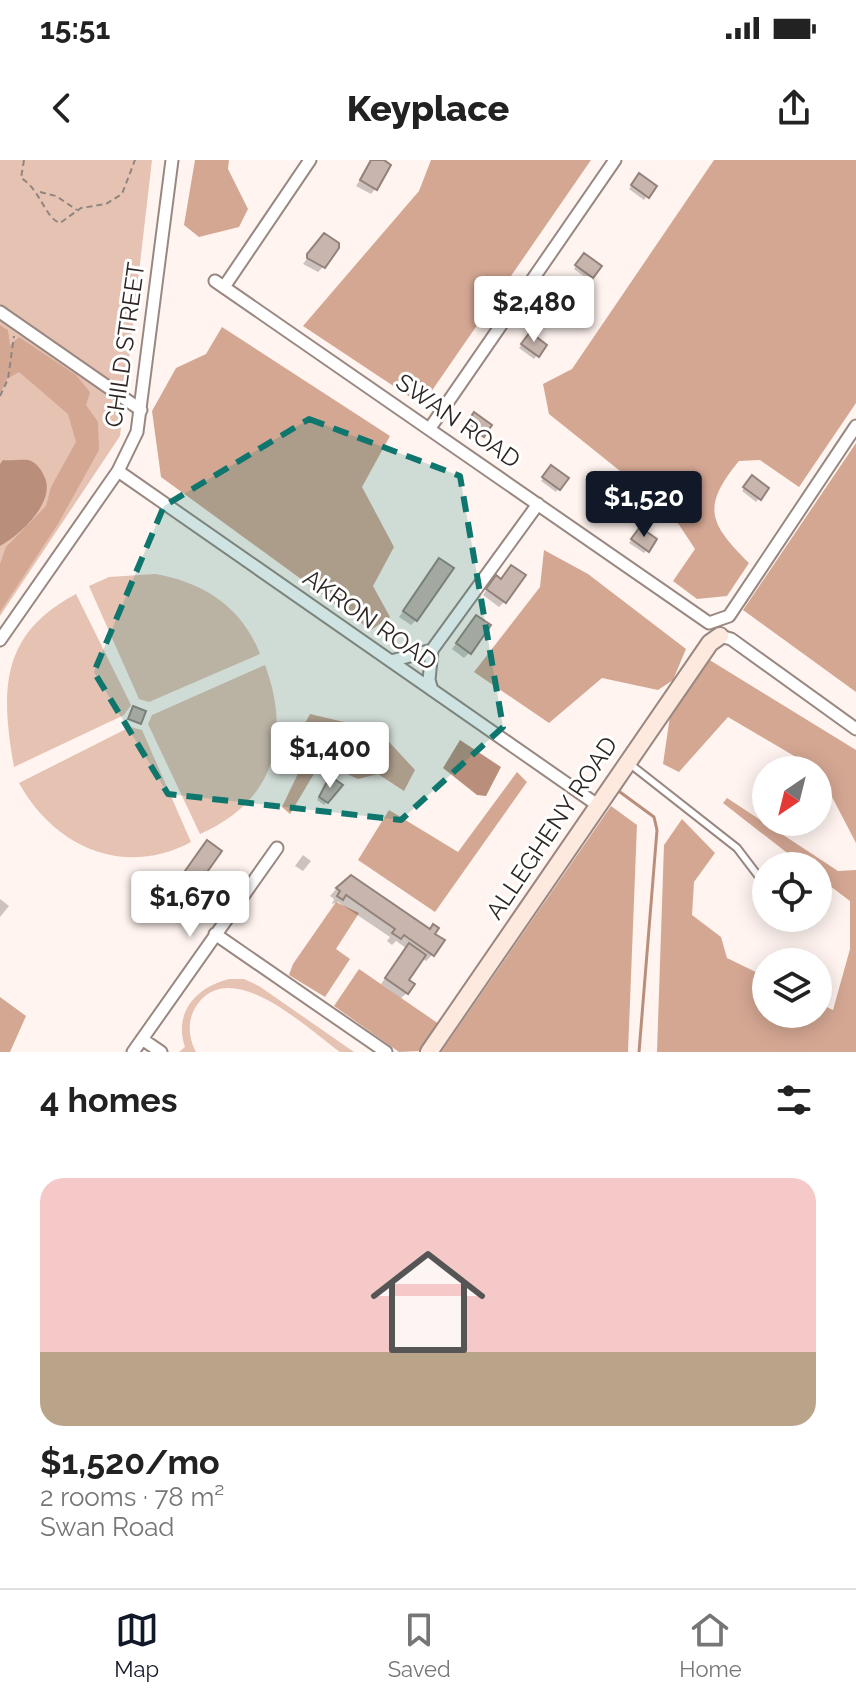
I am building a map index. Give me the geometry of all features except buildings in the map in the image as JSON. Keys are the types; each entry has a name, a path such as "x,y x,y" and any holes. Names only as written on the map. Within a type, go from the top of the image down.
{"street":[{"name":"CHILD STREET","path":"0,640 118,471 134,441 141,410 172,160"},
{"name":"SWAN ROAD","path":"310,160 220,284 718,629 856,729"},
{"path":"430,428 615,160"},
{"path":"0,312 141,410"},
{"name":"ALLEGHENY ROAD","path":"429,1052 856,426"},
{"name":"AKRON ROAD","path":"118,471 596,804"},
{"path":"432,690 429,680 432,650 538,504"},
{"path":"391,661 432,650"},
{"path":"133,1052 277,848"},
{"path":"215,934 386,1052"},
{"path":"142,1039 161,1052"}],"lane":[{"path":"626,761 737,848 752,868"}],"path":[{"path":"24,160 21,178 38,192 55,222 65,221 78,211 106,204 122,194 135,160"},
{"path":"38,192 56,196 78,211"},
{"path":"0,396 8,379 13,331"}],"highlighted area":[{"path":"309,419 460,476 503,727 401,820 168,794 94,672 164,506"}],"shaded area":[{"path":"0,160 152,160 120,436 0,616"},
{"path":"195,160 229,160 228,169 248,209 239,227 199,237 184,225"},
{"path":"431,160 591,160 422,405 303,326 419,191"},
{"path":"714,160 856,160 856,403 799,487 760,460 739,461 719,491 715,514 725,537 749,563 727,596 697,599 673,581 695,549 670,511 549,414 543,384 572,369"},
{"path":"0,325 8,330 10,345 19,337 76,375 90,392 86,405 98,422 99,450 58,524 0,612 0,564 6,547 46,506 51,487 76,442 68,414 19,372 7,379 0,394"},
{"path":"222,327 390,436 362,487 394,547 373,586 390,617 371,630 161,477 152,411 176,368 206,354"},
{"path":"856,443 856,692 743,610"},
{"path":"3,460 28,460 34,463 44,475 47,488 34,517 0,546 0,464"},
{"path":"544,550 588,574 686,649 673,680 658,690 602,678 549,723 474,672 540,587"},
{"path":"155,574 189,583 219,599 243,623 260,654 149,702 139,699 89,586 109,577"},
{"path":"76,594 131,705 124,715 14,767 7,712 12,666 20,645 33,627 51,610"},
{"path":"708,659 856,750 856,843 832,797 832,756 794,756 728,717 679,772 663,764 670,716"},
{"path":"265,665 277,718 276,742 270,765 260,786 245,804 225,821 200,834 148,724 152,715"},
{"path":"310,714 378,730 415,770 404,791 378,774 358,779 321,762 290,814 282,807 304,761 292,747"},
{"path":"130,727 142,730 191,842 141,857 116,856 93,850 71,839 51,824 19,783"},
{"path":"460,740 501,767 486,796 477,795 443,768"},
{"path":"517,772 527,782 435,912 358,860 389,810 458,852"},
{"path":"727,798 752,814 752,826 723,803"},
{"path":"611,806 637,825 628,1052 441,1052"},
{"path":"682,819 715,853 694,882 692,915 721,937 727,958 752,970 752,1028 832,1028 832,1010 850,949 850,901 832,888 832,867 838,871 856,870 856,1052 657,1052 664,845"},
{"path":"765,836 785,836 809,852 786,852"},
{"path":"336,902 359,913 336,949 350,959 325,997 289,975 293,964"},
{"path":"359,969 439,1024 421,1051 399,1052 334,1006"},
{"path":"229,979 244,979 259,986 354,1052 340,1052 269,1001 229,988 212,992 197,1005 190,1028 196,1052 179,1052 185,1047 182,1023 190,1003 207,988"},
{"path":"0,997 26,1016 10,1052 0,1052"}],"waterway":[{"path":"620,792 654,817 657,830 639,1052"}]}
